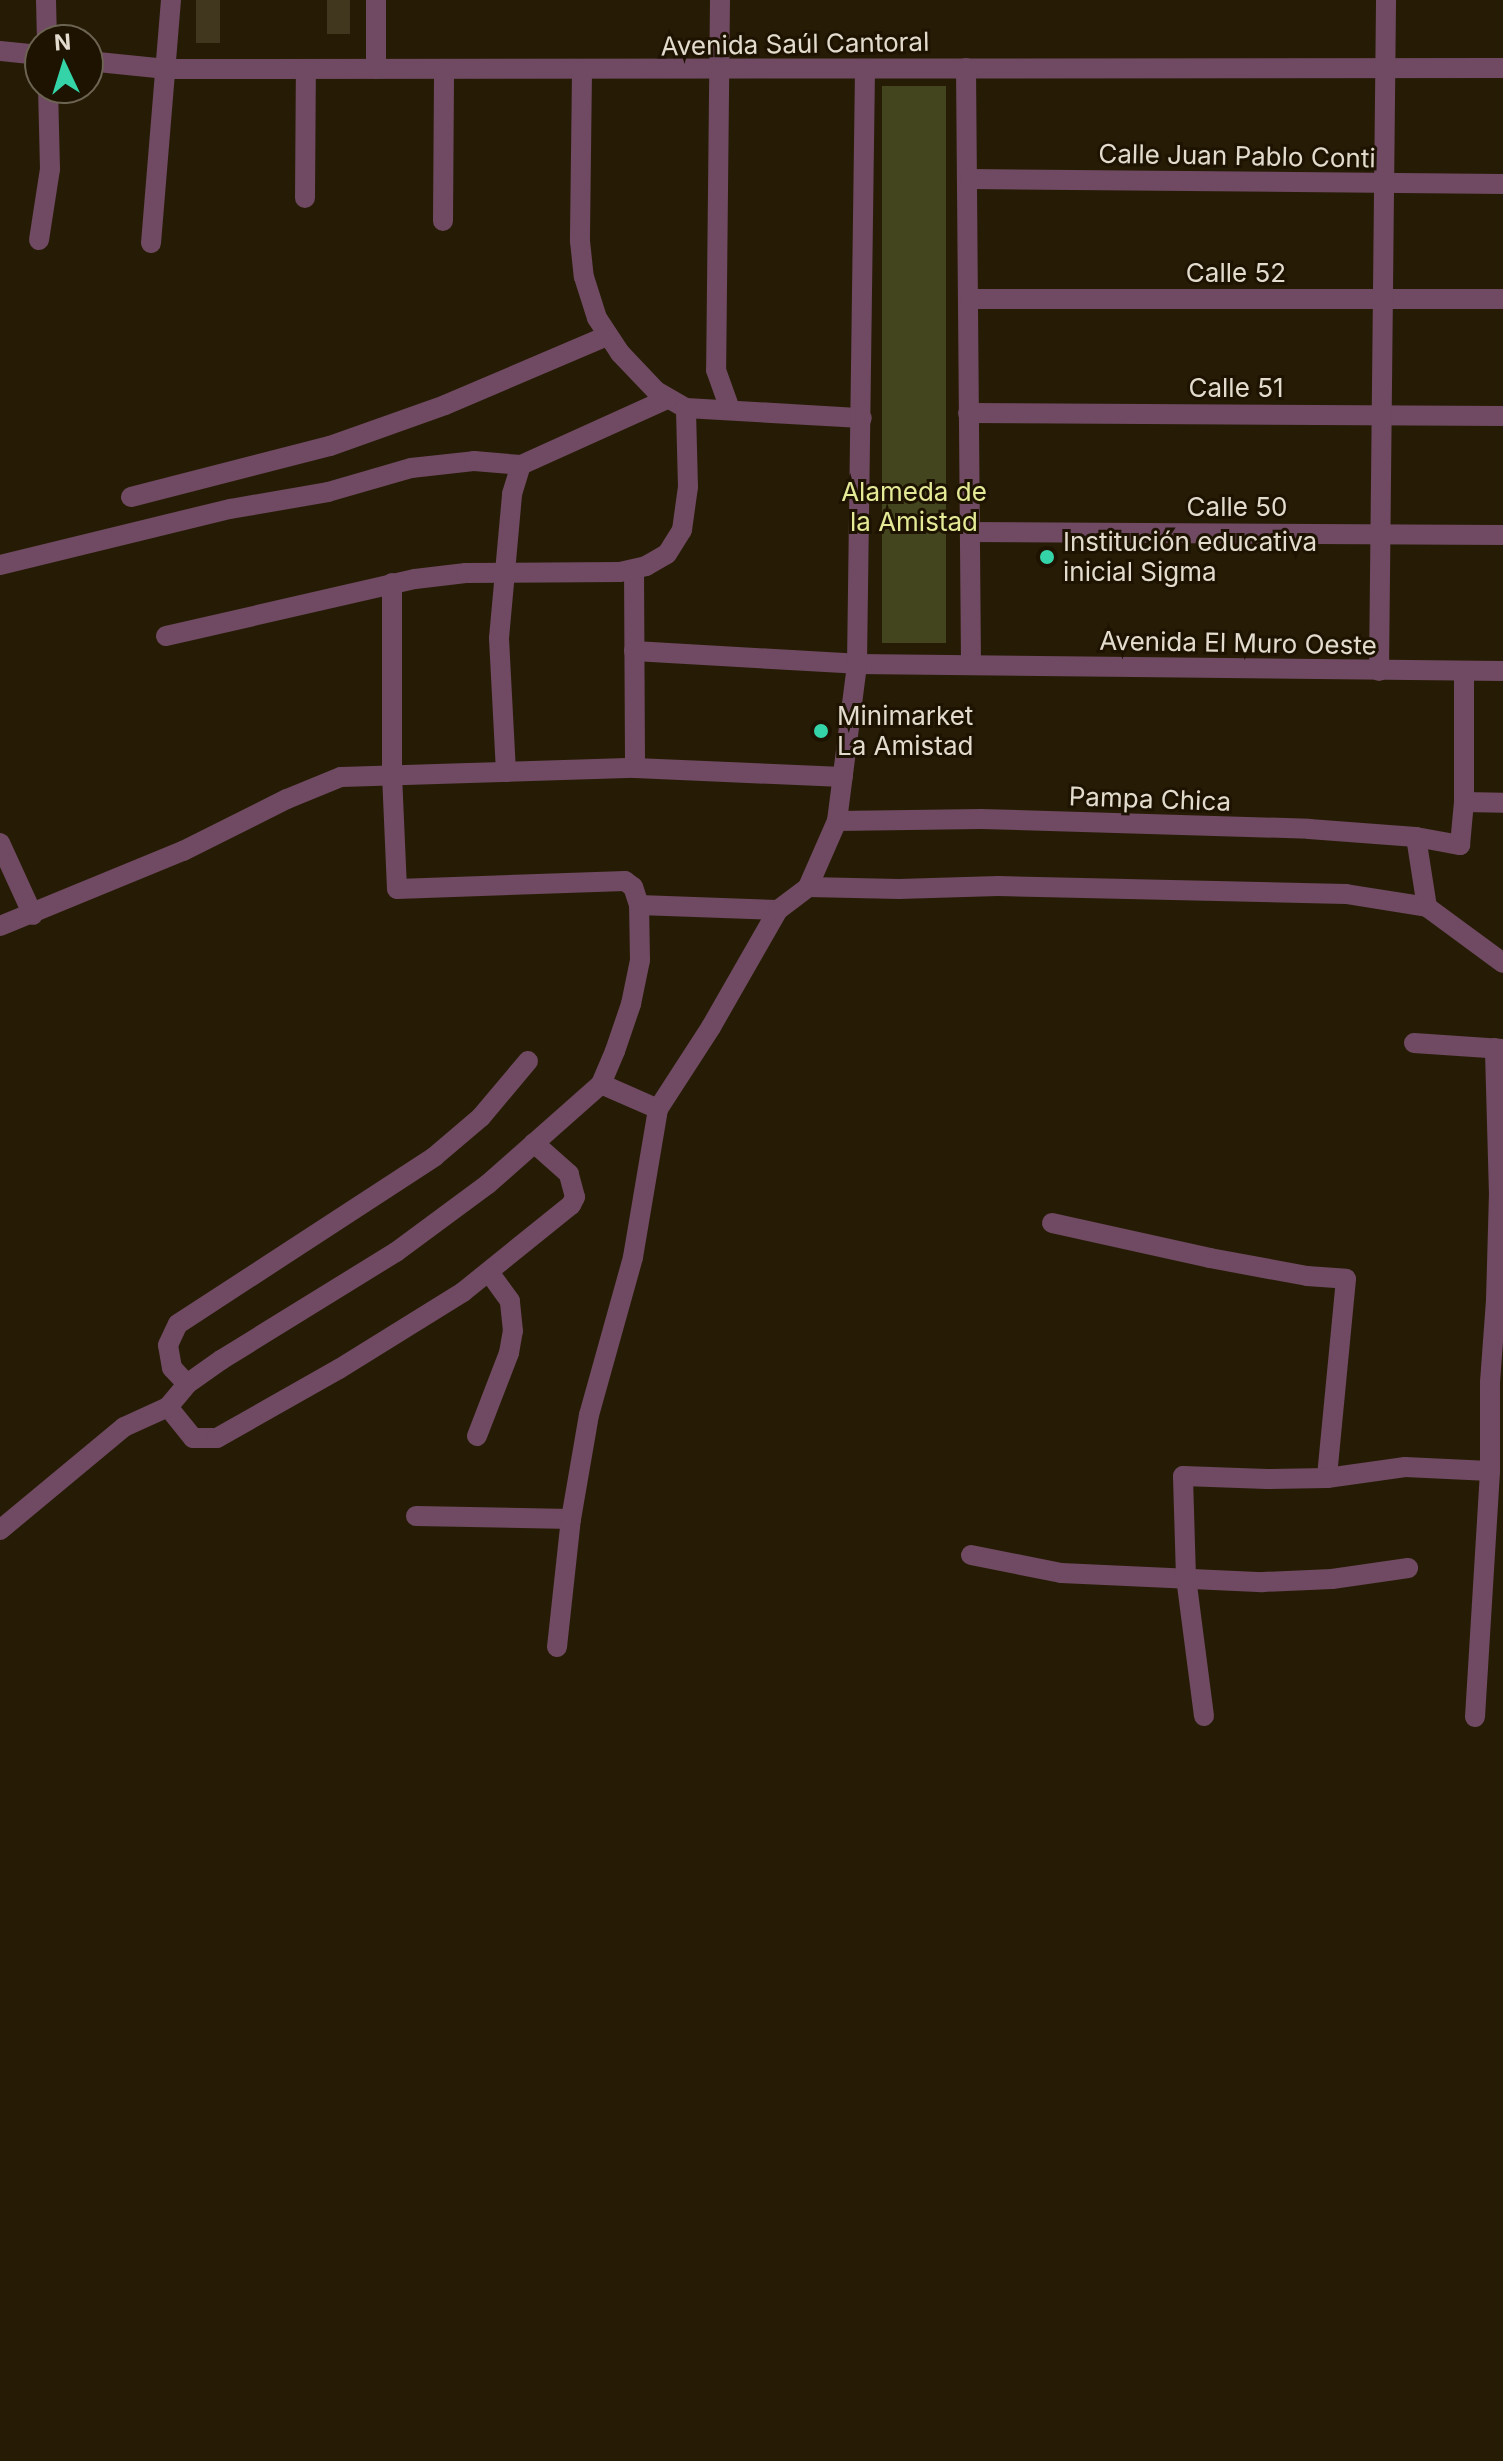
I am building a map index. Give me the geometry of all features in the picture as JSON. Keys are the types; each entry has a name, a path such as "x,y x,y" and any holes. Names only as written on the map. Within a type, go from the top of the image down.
{"street":[{"path":"46,0 47,24"},
{"path":"151,243 171,0"},
{"path":"376,0 376,69"},
{"path":"720,0 716,370 730,409"},
{"path":"1379,671 1386,0"},
{"path":"0,51 24,53"},
{"name":"Avenida Saúl Cantoral","path":"104,63 167,69 582,71 1503,68"},
{"path":"966,68 970,179 968,413 971,665"},
{"path":"305,198 306,69"},
{"path":"443,221 444,70"},
{"path":"557,1647 571,1519 589,1415 633,1257 658,1109 711,1027 778,910 808,887 837,821 857,664 865,70"},
{"path":"582,71 580,241 590,302 607,336 667,399 686,408 862,418"},
{"path":"39,240 50,169 48,104"},
{"name":"Calle Juan Pablo Conti","path":"970,179 1503,184"},
{"name":"Calle 52","path":"970,299 1503,299"},
{"path":"131,497 330,446 445,405 607,336"},
{"path":"0,565 230,509 328,492 411,468 474,461 521,465 667,399"},
{"path":"166,636 392,583 466,573 634,570 667,554 682,530 688,487 686,408"},
{"name":"Calle 51","path":"968,413 1503,416"},
{"path":"506,772 499,638 512,494 521,465"},
{"name":"Calle 50","path":"970,532 1503,535"},
{"path":"634,570 635,768"},
{"path":"0,1530 124,1427 168,1407 187,1384 396,1252 488,1184 601,1084 631,1004 640,960 639,905 633,887 625,881 397,889 392,775 392,583"},
{"name":"Avenida El Muro Oeste","path":"634,651 857,664 1503,671"},
{"path":"1464,671 1464,802 1503,803"},
{"path":"0,926 183,851 287,799 341,777 635,768 843,777"},
{"name":"Pampa Chica","path":"837,821 981,819 1309,829 1416,837 1460,845 1464,802"},
{"path":"1416,837 1427,907"},
{"path":"0,843 33,915"},
{"path":"808,887 1301,891 1346,894 1427,907 1503,963"},
{"path":"639,905 778,910"},
{"path":"1414,1043 1499,1049 1497,1382 1475,1717"},
{"path":"187,1384 172,1368 168,1345 178,1324 434,1157 481,1117 528,1061"},
{"path":"601,1084 658,1109"},
{"path":"168,1407 193,1438 206,1441 217,1438 339,1369 489,1272 575,1197 569,1174 534,1143"},
{"path":"1052,1223 1198,1256 1307,1276 1346,1279 1327,1478"},
{"path":"477,1436 509,1353 513,1331 510,1301 489,1272"},
{"path":"1204,1716 1186,1578 1183,1476 1327,1478 1405,1467 1490,1471"},
{"path":"416,1516 571,1519"},
{"path":"971,1555 1061,1573 1263,1582 1332,1579 1408,1568"}],"green space":[{"name":"Alameda de la Amistad","path":"882,86 946,86 946,643 882,643"}],"building":[{"path":"196,0 220,0 220,43 196,43"},
{"path":"327,0 350,0 350,34 327,34"}],"place":[{"name":"Institución educativa inicial Sigma","path":"1047,557"},
{"name":"Minimarket La Amistad","path":"821,731"}]}
